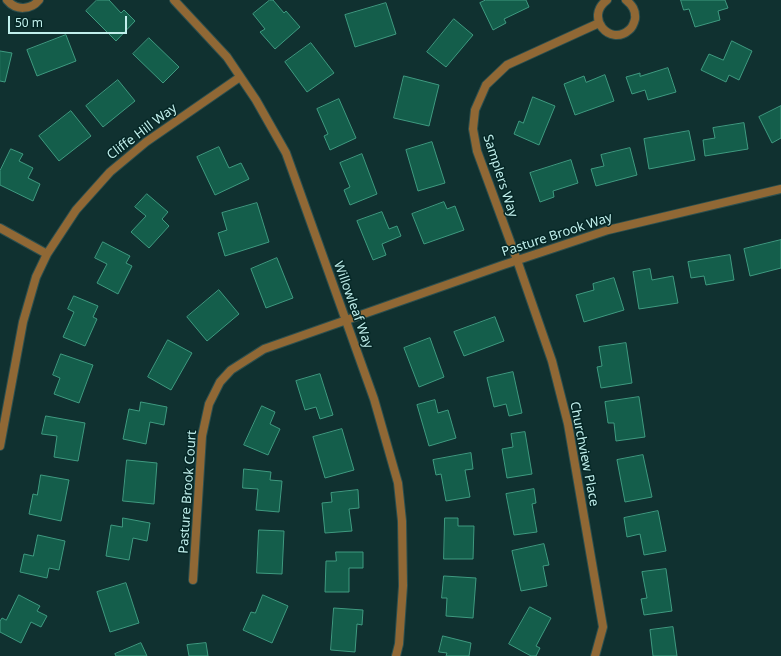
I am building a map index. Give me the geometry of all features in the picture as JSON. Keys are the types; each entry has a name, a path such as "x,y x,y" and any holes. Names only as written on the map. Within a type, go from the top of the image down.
{"street":[{"path":"7,0 16,7 23,8 30,7 40,0"},
{"name":"Willowleaf Way","path":"174,0 227,57 256,100 286,153 374,399 398,483 402,521 403,586 399,644 396,656"},
{"path":"607,0 599,10 599,23 603,29 614,35 627,32 634,22 634,9 626,0"},
{"name":"Samplers Way","path":"517,260 477,151 473,129 475,110 486,85 507,65 599,23"},
{"name":"Cliffe Hill Way","path":"0,440 23,322 36,277 47,254 76,210 110,172 146,142 240,77"},
{"name":"Pasture Brook Way","path":"346,320 608,230 781,189"},
{"path":"0,228 47,254"},
{"name":"Churchview Place","path":"517,260 552,361 568,424 602,627 595,656"},
{"name":"Pasture Brook Court","path":"194,580 202,436 210,404 220,382 231,370 264,349 346,320"}],"building":[{"path":"97,0 109,0 121,13 124,10 135,21 116,41 86,11"},
{"path":"270,0 273,0 284,13 286,11 300,27 275,49 260,32 265,29 253,14"},
{"path":"486,0 526,0 529,7 504,19 506,23 493,30 480,3"},
{"path":"681,0 725,0 728,8 718,11 720,20 695,27 689,9 684,10"},
{"path":"386,3 396,34 355,47 345,15"},
{"path":"454,19 473,35 446,67 427,52"},
{"path":"66,35 76,61 37,76 27,50"},
{"path":"149,38 179,67 163,83 133,54"},
{"path":"732,41 752,51 739,80 729,75 726,82 701,70 709,54 723,60"},
{"path":"311,43 334,73 307,92 285,62"},
{"path":"0,51 12,53 5,82 0,81"},
{"path":"668,68 676,92 648,100 645,90 632,94 626,77 640,73 640,76"},
{"path":"605,75 614,101 575,115 564,84 584,76 586,82"},
{"path":"404,76 439,85 429,126 394,118"},
{"path":"118,80 135,101 103,127 86,106"},
{"path":"533,97 555,106 539,145 514,134 519,121 523,123"},
{"path":"339,99 356,138 330,150 324,136 328,134 317,109"},
{"path":"781,106 781,138 772,143 759,117"},
{"path":"71,111 91,136 59,161 39,136"},
{"path":"744,123 748,149 705,156 703,140 715,138 713,128"},
{"path":"689,131 695,160 649,169 644,139"},
{"path":"432,142 445,183 418,191 406,150"},
{"path":"219,147 229,168 241,163 249,179 215,195 197,157"},
{"path":"630,148 637,175 596,186 591,169 604,166 601,155"},
{"path":"11,149 23,154 19,161 33,168 28,178 40,184 33,201 0,185 0,171"},
{"path":"362,154 377,194 350,205 344,190 350,187 340,163"},
{"path":"571,160 578,183 553,191 554,197 540,202 530,173"},
{"path":"147,194 168,212 162,219 169,226 149,248 131,232 146,216 135,207"},
{"path":"444,202 447,209 455,206 464,230 424,244 412,214"},
{"path":"257,203 269,242 225,256 218,233 227,230 222,213"},
{"path":"382,212 389,229 397,226 401,236 382,244 386,255 373,260 357,221"},
{"path":"781,240 781,268 750,276 744,249"},
{"path":"103,242 130,256 126,263 132,266 118,294 97,283 107,264 95,258"},
{"path":"730,255 734,280 706,285 704,276 691,278 688,262"},
{"path":"277,258 293,298 266,308 251,269"},
{"path":"650,269 652,280 673,276 678,303 639,309 633,272"},
{"path":"614,278 624,310 584,322 576,295 594,290 593,284"},
{"path":"219,290 239,314 207,341 187,317"},
{"path":"74,296 98,306 93,317 97,319 85,346 63,337 74,312 68,309"},
{"path":"495,317 504,341 464,356 454,332"},
{"path":"430,338 444,377 419,387 404,348"},
{"path":"168,340 192,353 171,390 148,377"},
{"path":"626,343 632,383 601,388 597,367 602,366 599,347"},
{"path":"61,354 93,365 79,403 54,394 60,378 53,375"},
{"path":"513,372 522,413 509,416 506,404 494,407 487,378"},
{"path":"320,374 333,415 320,419 316,407 305,410 296,381"},
{"path":"639,397 645,437 616,441 614,423 608,423 605,402"},
{"path":"435,400 438,413 448,410 456,438 429,446 417,405"},
{"path":"141,402 167,407 164,425 150,422 146,444 123,439 129,409 139,411"},
{"path":"262,406 275,412 270,424 280,429 268,455 244,445"},
{"path":"46,416 85,423 78,461 54,457 57,436 42,434"},
{"path":"342,429 354,470 325,478 313,437"},
{"path":"525,432 532,474 507,478 502,449 513,447 511,434"},
{"path":"471,453 473,469 465,470 470,497 446,501 441,474 436,475 433,460"},
{"path":"643,455 652,497 625,502 617,460"},
{"path":"127,460 157,463 154,504 123,501"},
{"path":"244,469 271,472 270,480 282,481 279,512 256,510 258,489 243,488"},
{"path":"41,475 69,480 61,521 29,514 33,494 37,495"},
{"path":"534,489 536,503 532,504 537,532 514,535 506,494"},
{"path":"358,490 359,508 349,509 352,531 325,533 322,503 332,502 331,493"},
{"path":"658,511 666,551 644,555 640,534 627,537 624,518"},
{"path":"123,518 150,523 147,541 133,538 129,560 106,556 111,525 122,527"},
{"path":"445,518 458,518 458,526 474,526 473,559 444,559"},
{"path":"259,530 284,531 282,574 257,573"},
{"path":"38,535 65,541 59,570 49,568 47,578 20,572 24,554 33,556"},
{"path":"544,544 549,565 543,566 547,586 521,591 512,551"},
{"path":"336,552 363,552 363,568 349,568 349,592 325,592 326,561 336,561"},
{"path":"666,569 672,611 644,615 641,599 647,598 642,572"},
{"path":"444,576 476,578 473,618 446,616 447,598 442,598"},
{"path":"126,583 139,623 110,632 97,592"},
{"path":"19,595 40,606 37,611 47,616 41,627 31,622 21,643 0,632 0,621 2,618 6,620"},
{"path":"263,595 288,606 272,643 243,630 251,612 255,613"},
{"path":"530,607 551,618 536,646 540,648 536,656 531,656 509,644"},
{"path":"334,608 363,610 362,625 357,624 355,652 331,650"},
{"path":"673,627 677,656 653,656 650,630"},
{"path":"443,636 471,643 469,656 446,656 447,653 439,652"},
{"path":"141,643 147,656 116,656 115,654"},
{"path":"206,643 208,656 189,656 187,645"}]}
